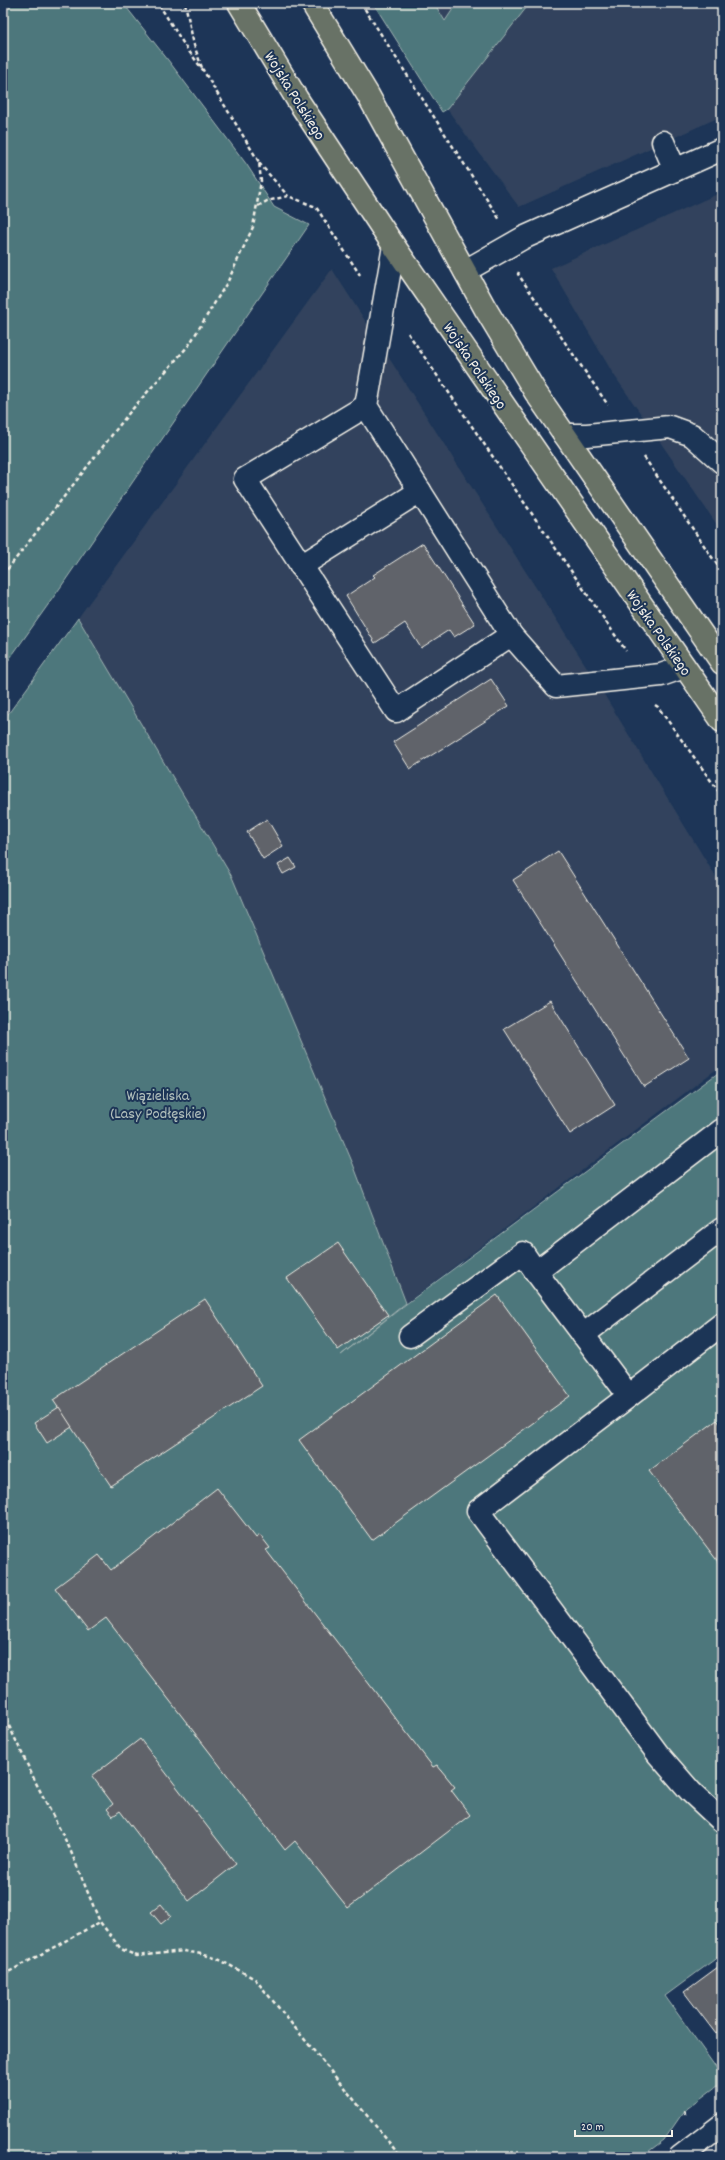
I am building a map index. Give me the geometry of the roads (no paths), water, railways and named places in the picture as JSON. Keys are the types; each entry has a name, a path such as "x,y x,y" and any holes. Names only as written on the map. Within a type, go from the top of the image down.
{"main road":[{"name":"Wojska Polskiego","path":"239,3 297,99 394,246 722,721"},
{"name":"Wojska Polskiego","path":"312,3 376,108 510,351 722,663"}],"street":[{"path":"663,142 675,170"},
{"path":"465,271 523,238 722,149"},
{"path":"394,246 366,406 511,635 556,686 660,675 684,667"},
{"path":"366,406 245,479 396,711 511,635"},
{"path":"565,434 619,432 670,427 692,435 722,462"},
{"path":"301,566 420,491"},
{"path":"536,1272 722,1130"},
{"path":"583,1335 722,1229"},
{"path":"410,1336 523,1253 629,1396"},
{"path":"722,1324 478,1511 658,1754 691,1792 722,1821"},
{"path":"680,2157 722,2125"}],"park label":[{"name":"Wiązieliska (Lasy Podłęskie)","path":"158,1103"}]}
